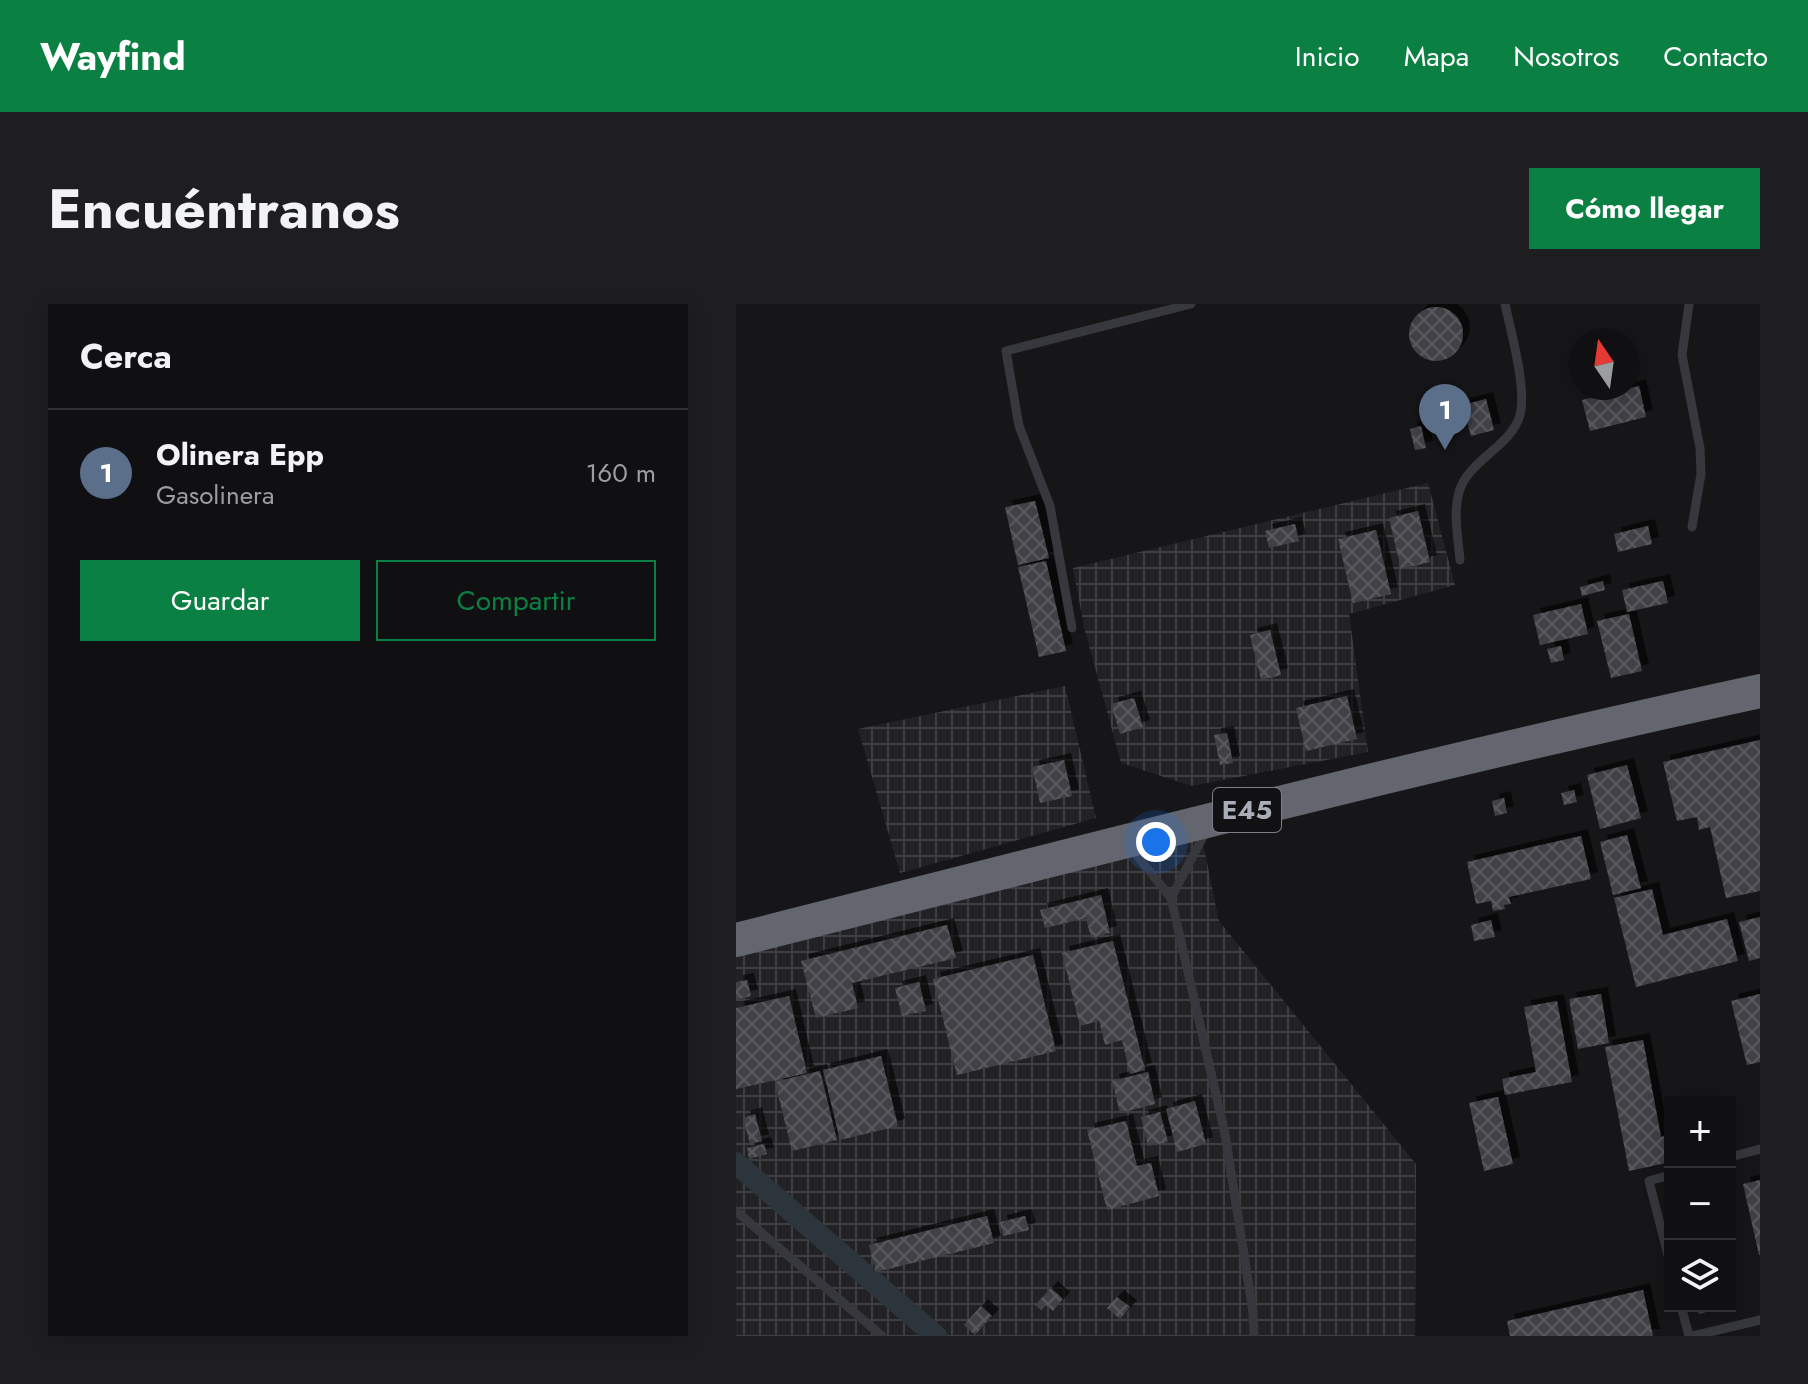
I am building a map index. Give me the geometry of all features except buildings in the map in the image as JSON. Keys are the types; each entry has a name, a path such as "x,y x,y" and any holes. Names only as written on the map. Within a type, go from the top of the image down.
{"highway":[{"name":"E45","path":"736,940 1213,818 1760,691"}],"lane":[{"path":"1072,628 1050,506 1019,426 1006,351 1191,304"},
{"path":"1460,560 1456,512 1459,489 1513,431 1523,401 1505,304"},
{"path":"1689,304 1682,355 1700,448 1701,474 1692,527"},
{"path":"1171,898 1213,818"},
{"path":"1125,842 1171,898 1225,1134 1253,1312 1254,1336"},
{"path":"1736,1155 1760,1149"},
{"path":"1664,1177 1649,1181 1664,1240"},
{"path":"736,1211 882,1336"},
{"path":"1683,1312 1691,1336 1760,1320"}],"shaded area":[{"path":"1428,483 1455,585 1349,614 1368,752 1192,786 1121,763 1084,627 1073,568"},
{"path":"1065,686 1096,818 900,873 858,729"},
{"path":"1202,838 1219,921 1416,1164 1415,1336 736,1336 736,953"}],"waterway":[{"path":"736,1163 936,1336"}],"place":[{"name":"Olinera Epp","path":"1445,450"}]}
